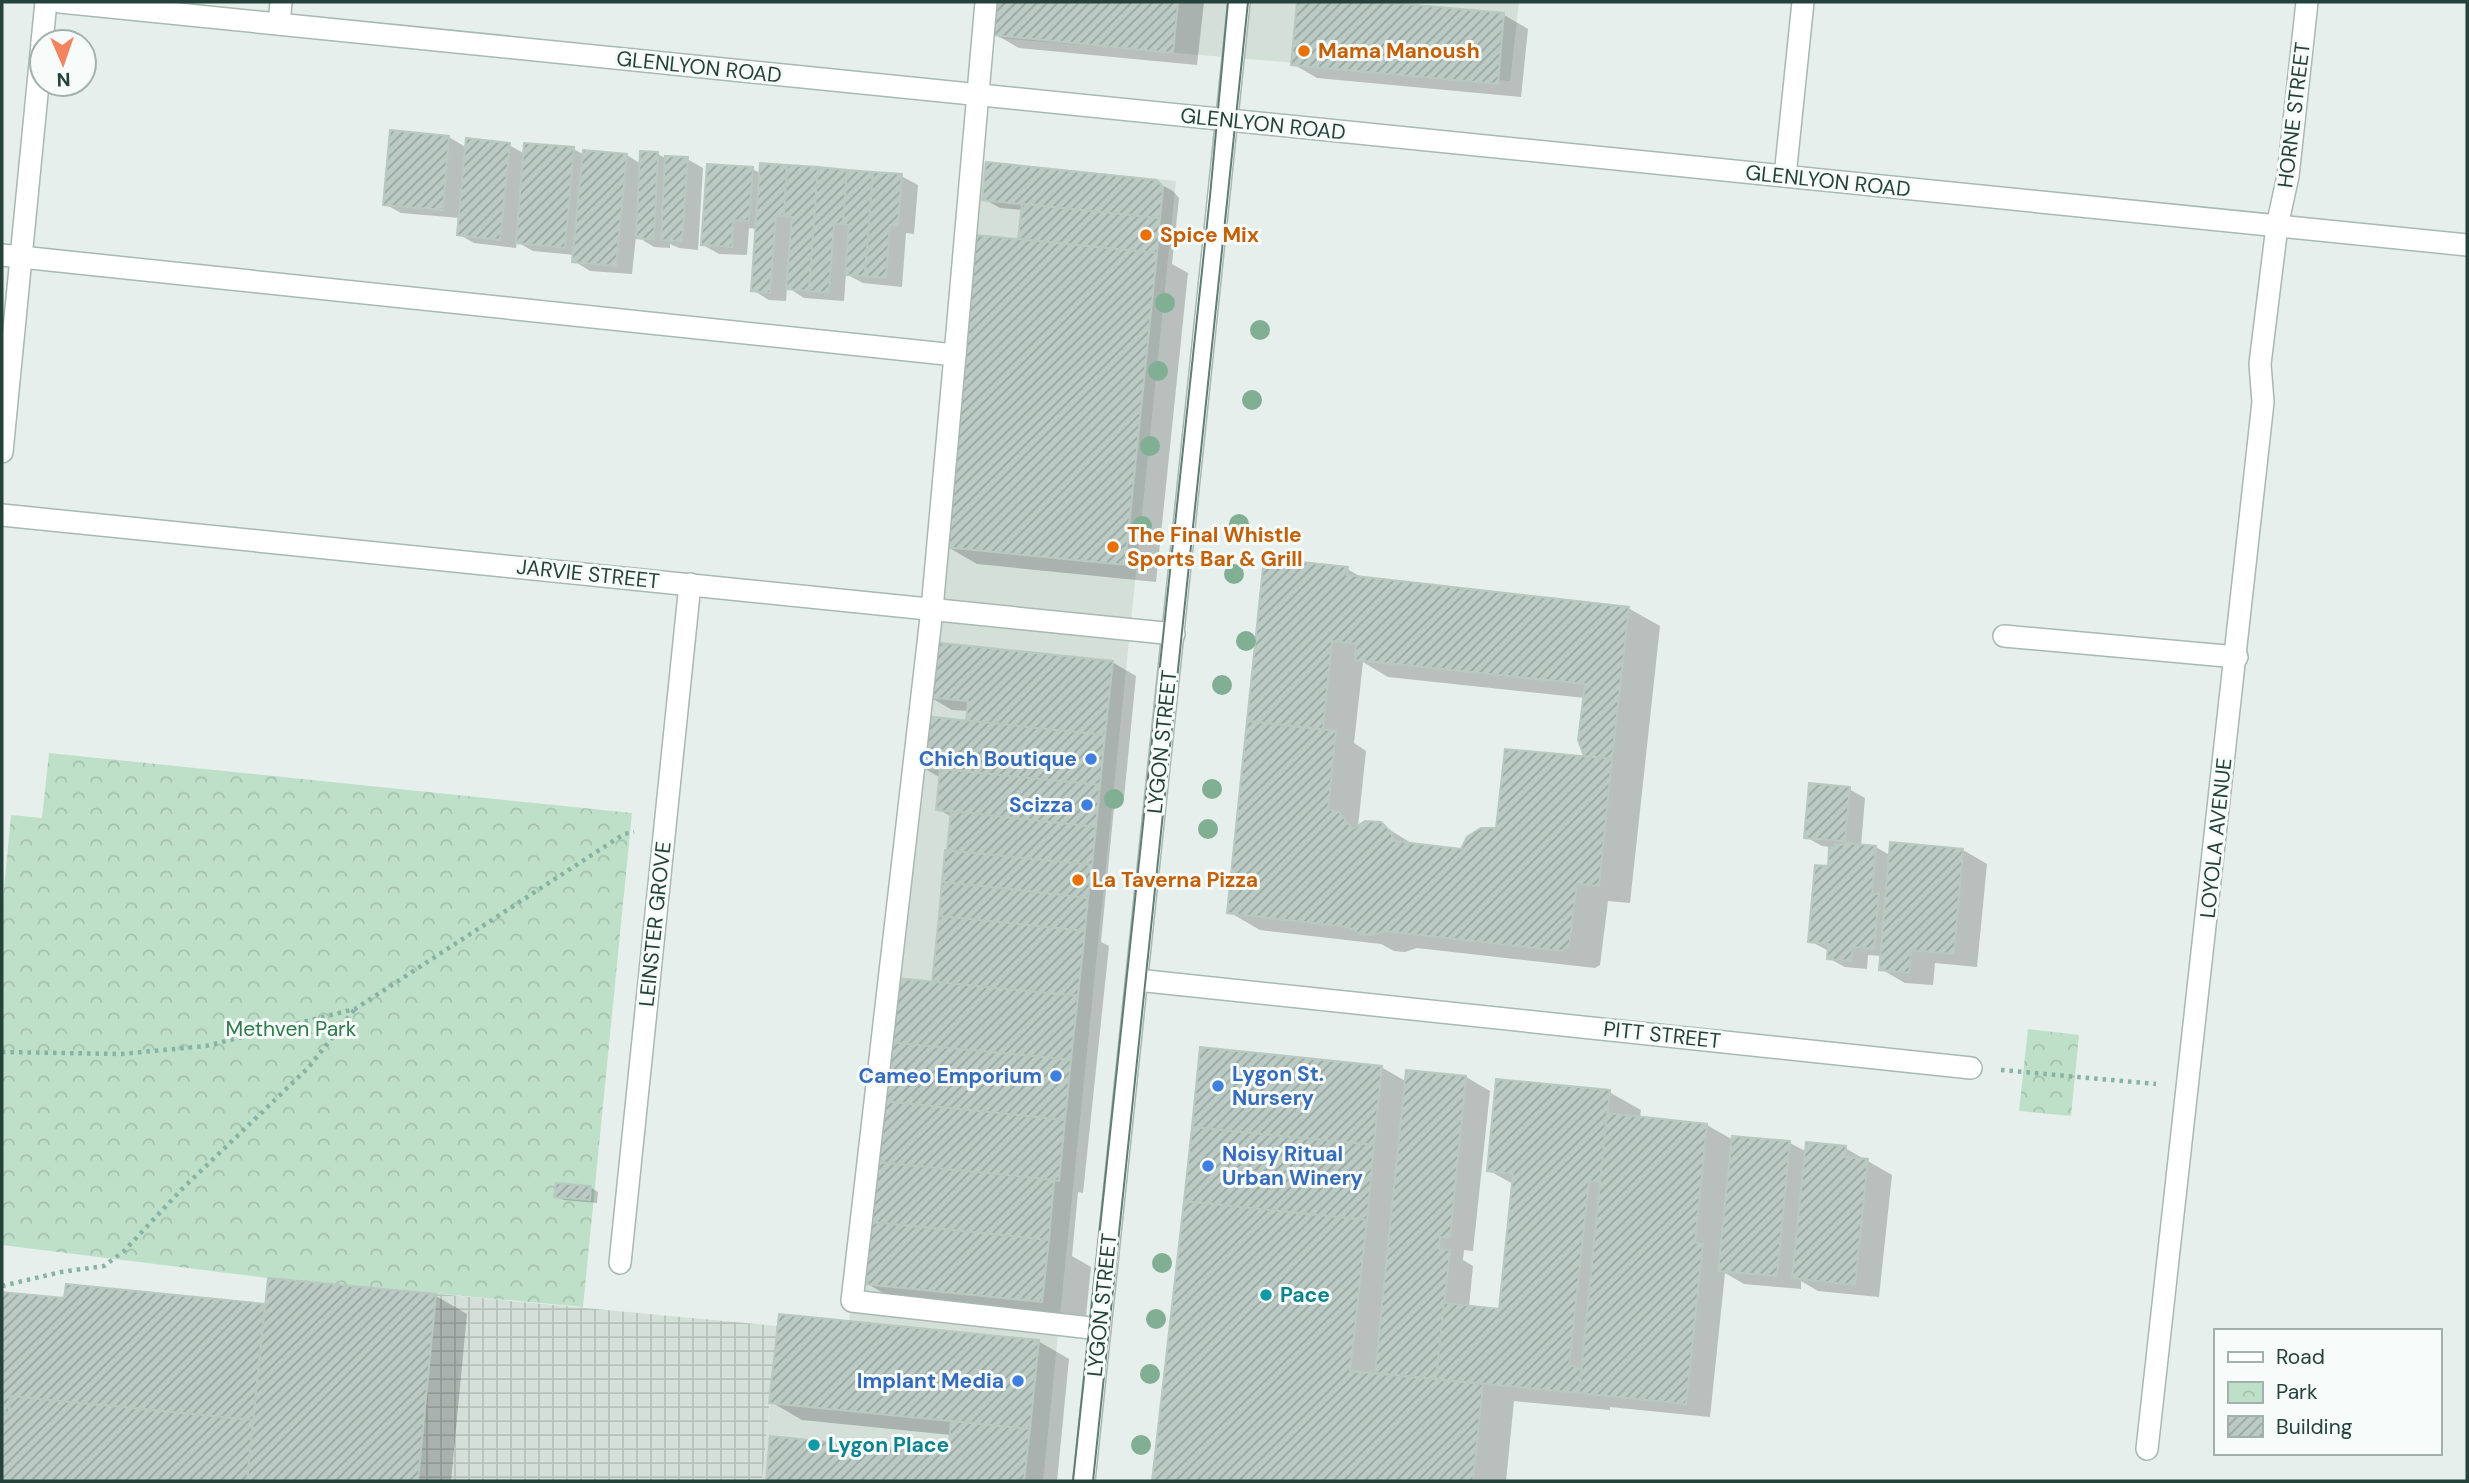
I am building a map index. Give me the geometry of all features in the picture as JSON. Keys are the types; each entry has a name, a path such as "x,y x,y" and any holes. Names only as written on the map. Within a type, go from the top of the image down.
{"street":[{"path":"43,28 46,2"},
{"name":"GLENLYON ROAD","path":"60,2 2467,246"},
{"path":"279,24 281,2"},
{"path":"986,2 932,609 852,1301 1100,1329"},
{"name":"LYGON STREET","path":"1084,1481 1239,2"},
{"path":"1785,176 1802,2"},
{"name":"HORNE STREET","path":"2277,226 2286,193 2307,2"},
{"path":"2,452 11,256 34,98"},
{"name":"LOYOLA AVENUE","path":"2147,1450 2237,657 2263,402 2260,364 2277,226"},
{"path":"11,256 955,355"},
{"name":"JARVIE STREET","path":"2,515 1174,634"},
{"name":"LEINSTER GROVE","path":"620,1263 690,584"},
{"path":"2004,636 2237,657"},
{"name":"PITT STREET","path":"1137,980 1971,1068"}],"path":[{"path":"2,1286 61,1272 104,1266 124,1251 183,1188 308,1068 355,1009 624,834 666,823"},
{"path":"2,1052 121,1054 206,1046 355,1009"},
{"path":"1971,1068 2188,1087"}],"shaded area":[{"path":"1001,2 1519,2 1510,81 998,38"},
{"path":"972,160 1176,181 1043,1481 762,1481 779,1314 849,1321 932,609"},
{"path":"268,1278 777,1326 762,1481 247,1481"}],"green space":[{"name":"Methven Park","path":"49,753 632,813 583,1307 268,1278 2,1245 2,911 11,815 42,818"},
{"path":"2028,1029 2079,1035 2071,1116 2019,1111"}],"building":[{"path":"996,2 1178,2 1173,53 993,35"},
{"path":"1297,2 1383,2 1504,13 1498,84 1291,65"},
{"path":"390,130 449,136 443,210 383,205"},
{"path":"466,138 510,143 500,240 457,235"},
{"path":"524,143 574,147 565,248 516,243"},
{"path":"583,150 627,154 616,266 572,262"},
{"path":"640,151 658,152 654,240 636,238"},
{"path":"665,156 688,157 682,241 661,240"},
{"path":"986,162 1157,180 1163,187 1160,218 982,200"},
{"path":"760,163 787,165 784,216 776,215 770,293 751,291"},
{"path":"707,164 753,167 749,221 733,220 732,247 701,245"},
{"path":"787,165 818,167 809,291 786,289 792,217 784,216"},
{"path":"818,167 847,170 843,224 834,223 829,293 809,291"},
{"path":"847,170 873,172 865,276 845,275 849,225 843,224"},
{"path":"873,172 902,174 898,226 890,225 886,278 865,276"},
{"path":"1022,204 1160,218 1157,253 1018,239"},
{"path":"976,235 1157,253 1125,565 944,547"},
{"path":"1264,558 1348,567 1347,575 1629,607 1612,759 1584,756 1578,740 1585,684 1355,660 1356,644 1332,641 1323,729 1247,721"},
{"path":"932,642 1113,661 1105,735 966,721 968,701 926,697"},
{"path":"924,716 1105,735 1100,785 918,767"},
{"path":"1247,721 1336,731 1328,810 1338,811 1353,829 1365,821 1381,822 1391,832 1394,841 1461,849 1467,837 1481,828 1496,828 1505,749 1612,759 1599,886 1577,884 1569,947 1562,951 1385,931 1373,935 1360,934 1348,927 1227,913"},
{"path":"940,769 1100,785 1096,827 936,810"},
{"path":"1809,783 1850,787 1845,841 1804,838"},
{"path":"951,811 1096,827 1092,865 947,850"},
{"path":"1890,842 1963,849 1954,954 1911,950 1909,973 1879,970"},
{"path":"1835,844 1876,846 1872,894 1879,894 1874,949 1853,947 1851,961 1827,959 1828,944 1808,942 1815,865 1828,866 1829,847 1835,848"},
{"path":"945,850 1092,865 1088,898 942,882"},
{"path":"942,882 1088,898 1085,931 939,916"},
{"path":"939,916 1085,931 1078,996 932,982"},
{"path":"896,978 1078,996 1071,1060 889,1042"},
{"path":"889,1042 1071,1060 1065,1120 883,1101"},
{"path":"1200,1047 1382,1066 1374,1145 1192,1127"},
{"path":"1406,1070 1466,1076 1450,1238 1440,1237 1439,1249 1450,1250 1436,1379 1375,1373"},
{"path":"1496,1079 1610,1090 1601,1182 1589,1181 1569,1366 1581,1367 1579,1393 1436,1379 1444,1303 1499,1309 1513,1174 1487,1171"},
{"path":"883,1101 1065,1120 1059,1181 877,1162"},
{"path":"1607,1113 1707,1124 1695,1243 1703,1244 1686,1404 1579,1393"},
{"path":"1192,1127 1374,1145 1367,1220 1184,1201"},
{"path":"1732,1136 1790,1141 1777,1276 1718,1271"},
{"path":"1806,1142 1846,1146 1845,1157 1868,1159 1855,1285 1792,1278"},
{"path":"877,1162 1054,1180 1049,1240 871,1222"},
{"path":"556,1183 591,1186 590,1200 554,1197"},
{"name":"Pace","path":"1184,1201 1367,1220 1350,1371 1483,1384 1473,1481 1152,1481"},
{"path":"871,1222 1049,1240 1042,1302 864,1284"},
{"path":"268,1278 436,1294 418,1481 247,1481"},
{"path":"66,1284 265,1304 253,1420 10,1396 9,1413 2,1412 2,1292 64,1298"},
{"path":"779,1314 1039,1340 1030,1429 769,1403"},
{"path":"10,1396 253,1420 247,1481 2,1481 2,1412 9,1413"},
{"name":"Lygon Place","path":"951,1421 1030,1429 1024,1481 766,1481 770,1436 948,1454"}],"tram line":[{"path":"1073,1481 1210,196 1228,2"},
{"path":"1093,1481 1248,2"}],"place":[{"name":"Mama Manoush","path":"1304,51"},
{"name":"Spice Mix","path":"1146,235"},
{"name":"The Final Whistle Sports Bar & Grill","path":"1113,547"},
{"name":"Chich Boutique","path":"1091,759"},
{"name":"Scizza","path":"1087,805"},
{"name":"La Taverna Pizza","path":"1078,880"},
{"name":"Cameo Emporium","path":"1056,1076"},
{"name":"Lygon St. Nursery","path":"1218,1086"},
{"name":"Noisy Ritual Urban Winery","path":"1208,1166"},
{"name":"Pace","path":"1266,1295"},
{"name":"Implant Media","path":"1018,1381"},
{"name":"Lygon Place","path":"814,1445"}]}
